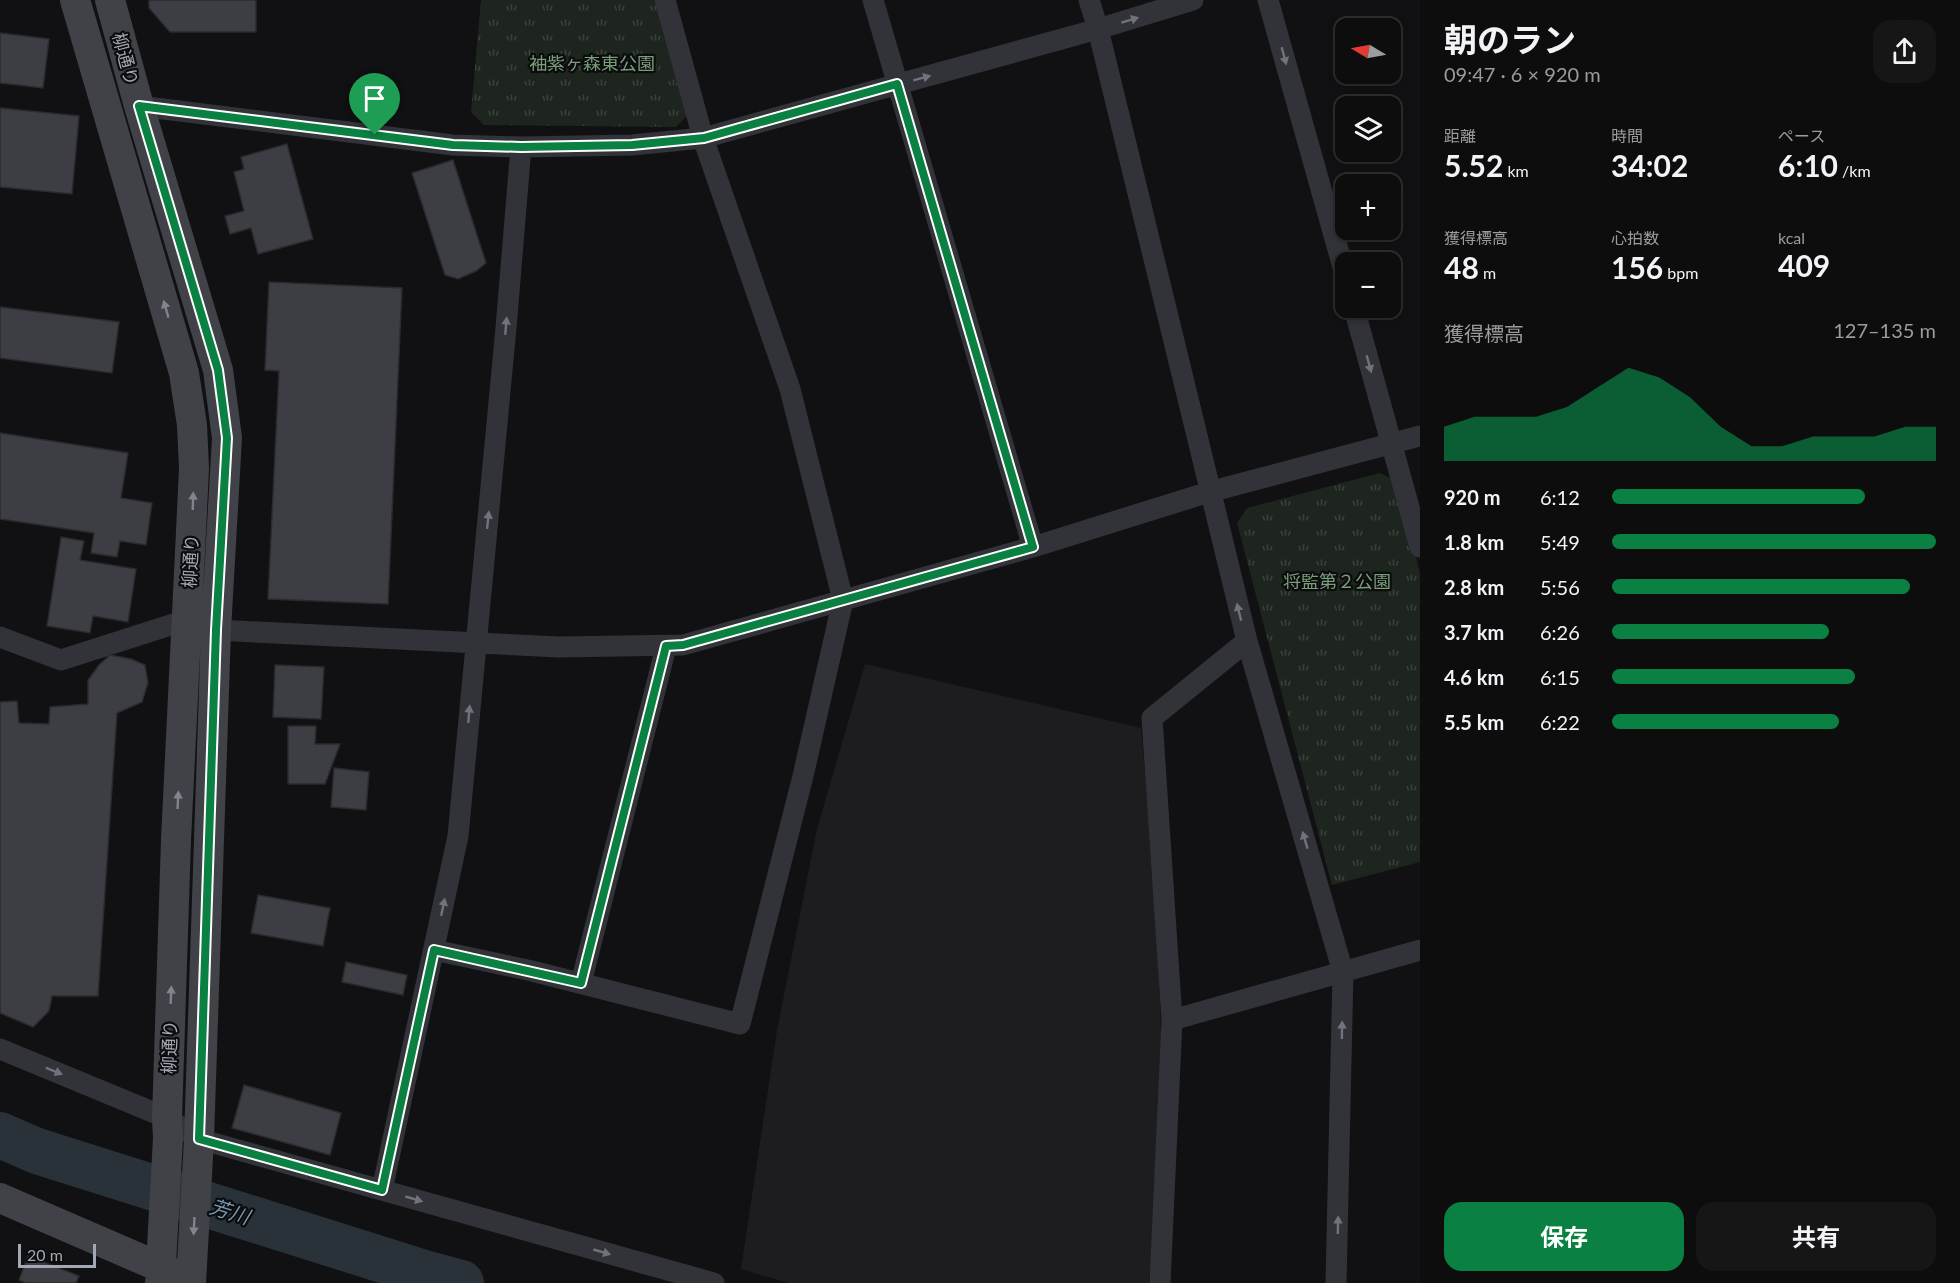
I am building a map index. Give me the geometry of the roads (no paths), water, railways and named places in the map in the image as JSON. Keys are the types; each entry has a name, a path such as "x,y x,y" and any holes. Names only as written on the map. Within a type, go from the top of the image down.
{"street":[{"name":"柳通り","path":"75,0 184,373 192,425 194,468 175,852 168,1128 161,1266"},
{"name":"柳通り","path":"110,0 139,106 218,370 227,438 216,630 195,1276"},
{"path":"434,950 581,983 740,1024 803,776 843,600 790,389 704,138 665,0"},
{"path":"873,0 1033,547"},
{"path":"1089,0 1098,29 1246,641 1343,972 1336,1283"},
{"path":"139,106 453,145 521,147 632,145 704,138 1098,29 1193,0"},
{"path":"1268,0 1339,252"},
{"path":"382,1190 458,836 521,147"},
{"path":"1357,318 1420,548"},
{"path":"0,637 60,660 186,620 216,630 476,644 559,647 683,645 1033,547 1209,492 1420,436"},
{"path":"1160,1283 1172,1020 1152,718 1246,641"},
{"path":"581,983 666,646"},
{"path":"1172,1020 1420,950"},
{"path":"0,1049 199,1144 382,1190 714,1283"},
{"path":"0,1198 161,1266 195,1276"}],"waterway":[{"name":"芳川","path":"0,1135 37,1151 461,1283"}],"park label":[{"name":"袖紫ヶ森東公園","path":"592,63"},
{"name":"将監第２公園","path":"1337,581"}]}
